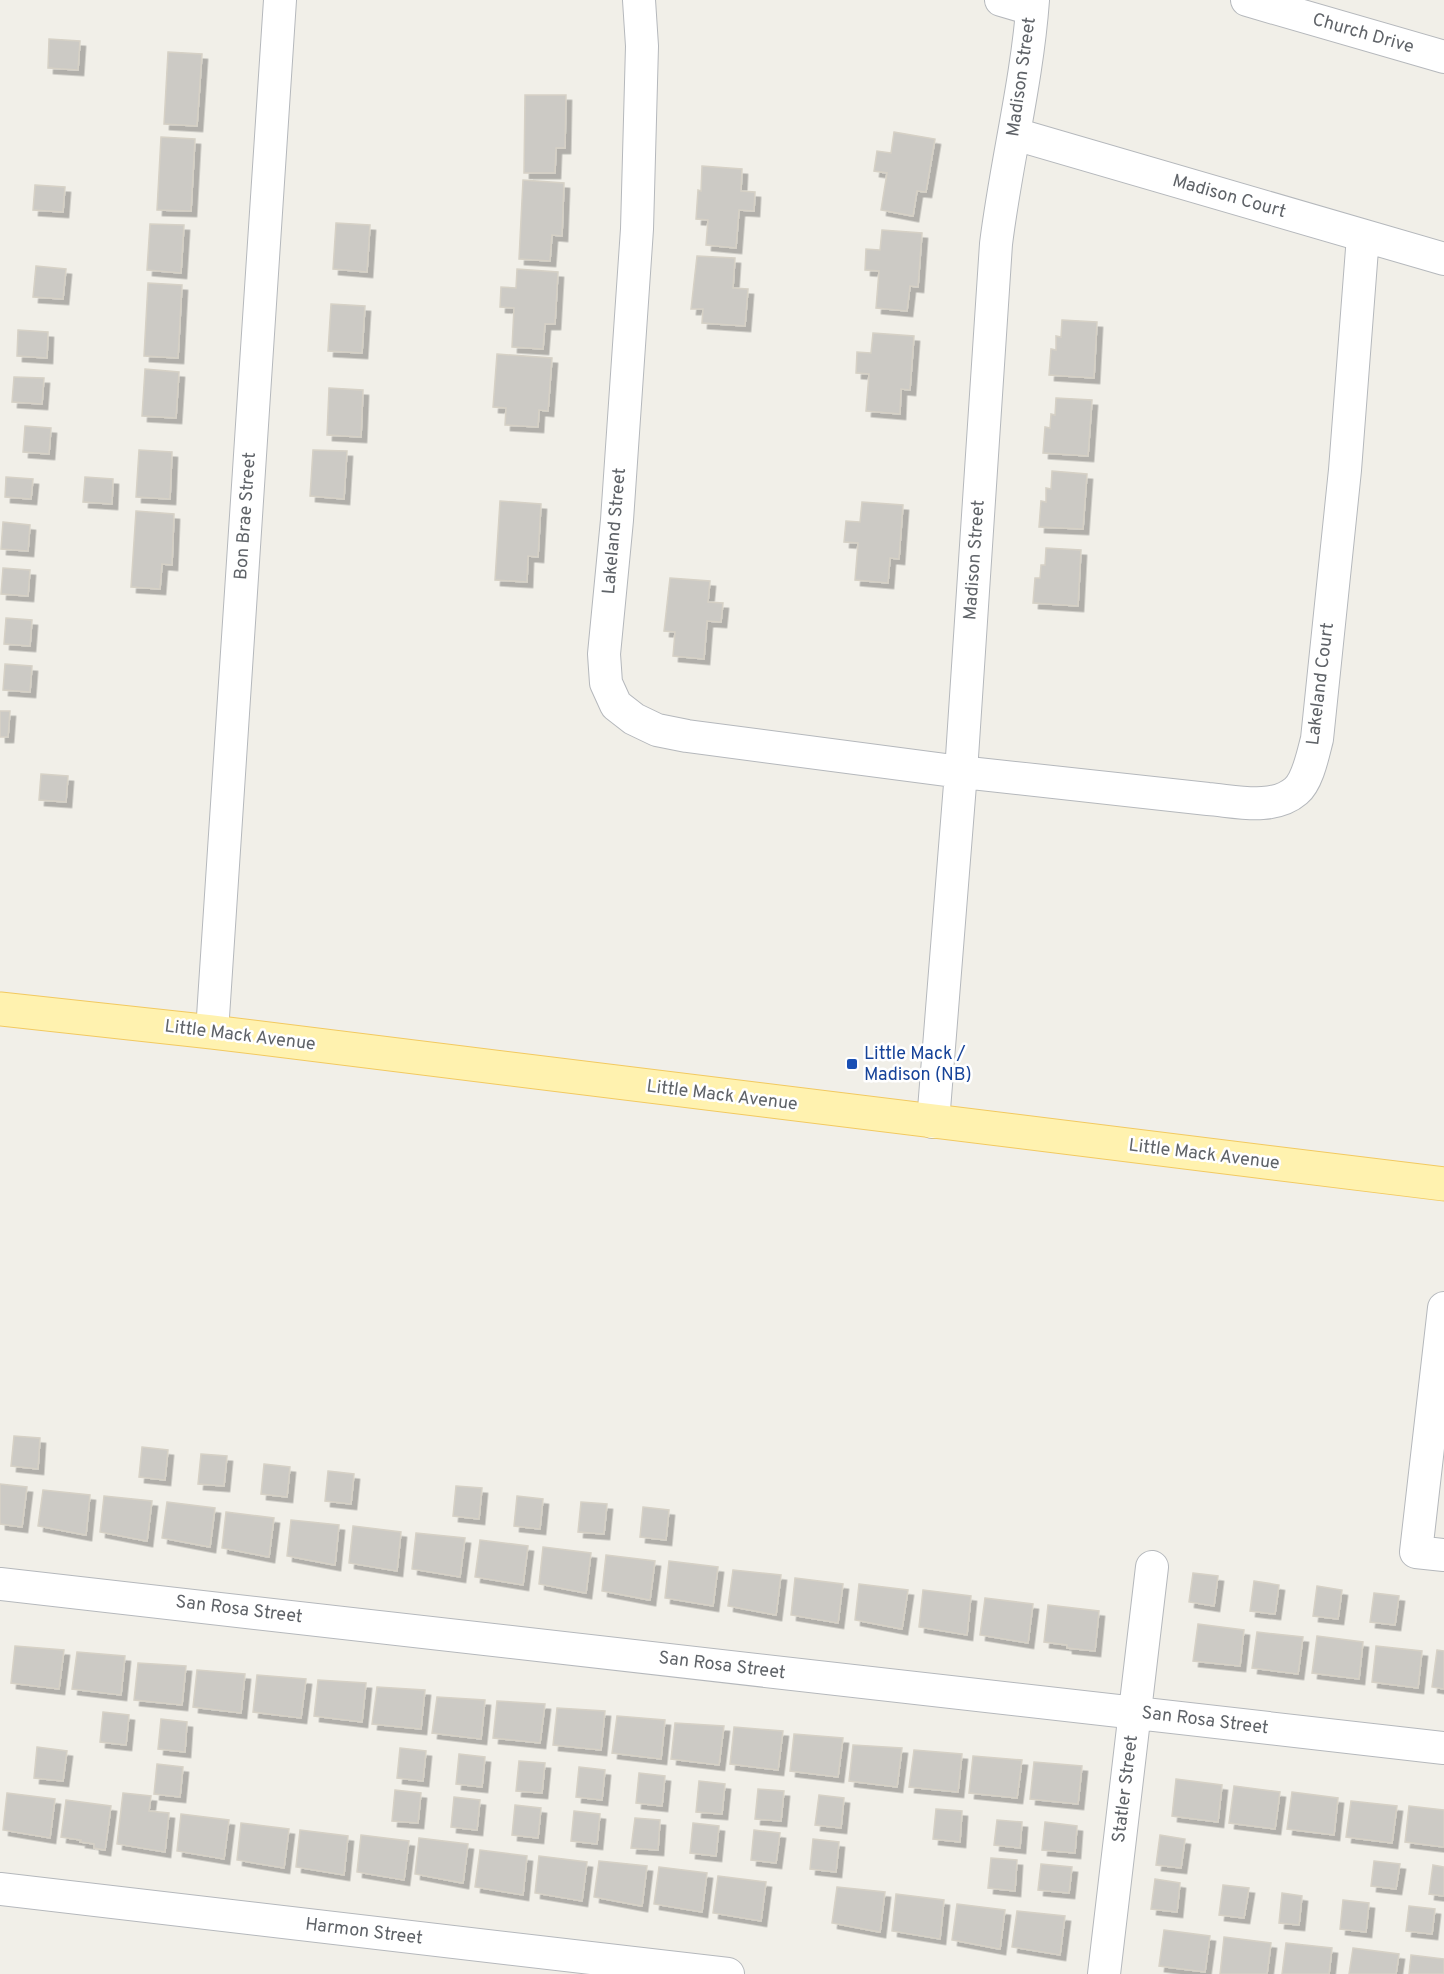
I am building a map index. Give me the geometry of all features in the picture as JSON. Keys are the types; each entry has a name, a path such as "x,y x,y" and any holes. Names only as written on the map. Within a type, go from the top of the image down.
{"main road":[{"name":"Little Mack Avenue","path":"0,1009 212,1032 1444,1184"}],"street":[{"name":"Bon Brae Street","path":"212,1032 280,0"},
{"name":"Lakeland Street","path":"639,0 642,46 637,229 617,520 603,654 606,683 616,705 634,719 657,729 687,736 762,747 961,772"},
{"path":"1001,0 1032,5"},
{"name":"Church Drive","path":"1247,0 1444,57"},
{"name":"Madison Street","path":"933,1122 961,772 996,244 1003,185 1015,134 1032,5"},
{"name":"Madison Court","path":"1015,134 1444,259"},
{"name":"Lakeland Court","path":"961,772 1208,799 1265,803 1281,799 1297,790 1309,768 1317,739 1345,470 1363,236"},
{"path":"1444,1308 1434,1486 1416,1552 1444,1555"},
{"name":"Statler Street","path":"1104,1974 1152,1567"},
{"name":"San Rosa Street","path":"0,1584 1444,1748"},
{"name":"Harmon Street","path":"0,1889 728,1974"}],"building":[{"path":"49,39 80,41 78,70 48,68"},
{"path":"168,52 202,54 197,126 164,124"},
{"path":"525,95 566,95 565,148 556,148 555,173 524,173"},
{"path":"894,132 935,139 926,192 917,191 913,216 881,210 887,173 874,171 877,151 891,153"},
{"path":"161,137 195,139 191,211 157,210"},
{"path":"702,166 742,169 741,191 755,192 754,211 739,210 736,248 706,245 708,220 696,219 698,190 701,191"},
{"path":"523,180 564,183 562,236 552,235 550,261 519,259"},
{"path":"35,185 65,187 63,212 33,210"},
{"path":"336,223 370,225 367,272 333,269"},
{"path":"150,224 184,225 181,273 147,270"},
{"path":"882,230 922,233 918,287 910,286 907,311 876,308 879,271 865,270 866,249 880,250"},
{"path":"697,256 735,258 733,288 748,289 745,326 702,323 703,309 691,309"},
{"path":"36,266 66,269 63,299 33,297"},
{"path":"517,269 558,272 555,324 545,324 543,349 512,347 514,308 500,307 501,287 516,288"},
{"path":"148,283 182,285 178,358 144,356"},
{"path":"331,304 365,306 362,353 328,351"},
{"path":"1062,320 1097,322 1094,378 1049,375 1051,349 1056,350 1056,336 1061,337"},
{"path":"18,330 48,332 47,358 17,356"},
{"path":"873,333 914,336 910,390 901,389 900,414 866,411 869,374 856,373 857,352 871,353"},
{"path":"497,354 552,358 548,411 539,410 538,427 505,425 506,408 493,407"},
{"path":"145,369 179,372 176,418 142,416"},
{"path":"14,377 44,378 42,404 12,402"},
{"path":"329,388 363,390 361,437 327,435"},
{"path":"1056,398 1092,400 1088,456 1043,453 1045,427 1050,428 1051,414 1055,415"},
{"path":"25,426 51,428 49,454 23,452"},
{"path":"139,450 172,452 170,499 136,497"},
{"path":"313,450 347,451 344,499 310,496"},
{"path":"1052,471 1087,474 1083,529 1039,527 1041,501 1046,502 1046,488 1051,489"},
{"path":"6,477 33,479 31,499 5,497"},
{"path":"85,477 113,479 112,504 83,502"},
{"path":"500,501 541,504 538,557 528,556 527,582 495,580"},
{"path":"862,502 903,505 899,559 890,558 888,583 855,580 858,543 844,542 846,521 860,522"},
{"path":"136,511 174,514 172,565 162,564 160,589 131,587"},
{"path":"3,522 30,525 28,551 1,549"},
{"path":"1046,548 1081,550 1078,606 1033,603 1035,578 1040,578 1041,565 1045,565"},
{"path":"3,568 30,570 28,596 1,594"},
{"path":"670,578 710,581 708,602 723,603 721,622 707,621 704,659 673,656 675,632 664,631"},
{"path":"6,618 32,620 30,646 4,644"},
{"path":"5,664 32,666 30,692 3,690"},
{"path":"0,711 10,711 8,737 0,737"},
{"path":"41,774 68,776 66,802 39,800"},
{"path":"14,1436 40,1438 38,1469 11,1466"},
{"path":"142,1447 168,1450 165,1480 139,1477"},
{"path":"201,1454 227,1456 224,1486 198,1484"},
{"path":"264,1464 290,1467 287,1497 261,1494"},
{"path":"328,1471 354,1474 351,1504 325,1501"},
{"path":"0,1484 27,1487 22,1527 0,1524"},
{"path":"456,1486 482,1488 479,1519 453,1516"},
{"path":"43,1490 90,1495 86,1535 38,1526"},
{"path":"104,1496 152,1501 147,1541 100,1532"},
{"path":"517,1496 543,1499 540,1529 514,1526"},
{"path":"167,1502 215,1508 210,1547 162,1538"},
{"path":"581,1502 607,1504 604,1534 578,1532"},
{"path":"643,1507 669,1510 666,1540 640,1537"},
{"path":"226,1512 274,1518 269,1557 222,1548"},
{"path":"291,1520 339,1525 335,1565 287,1556"},
{"path":"353,1526 401,1532 397,1571 349,1563"},
{"path":"416,1533 465,1538 460,1577 412,1569"},
{"path":"480,1540 528,1546 523,1585 475,1577"},
{"path":"543,1547 591,1553 586,1593 539,1584"},
{"path":"606,1555 655,1561 650,1600 602,1591"},
{"path":"669,1561 718,1567 713,1606 665,1598"},
{"path":"733,1570 781,1575 776,1615 728,1606"},
{"path":"1193,1573 1218,1576 1214,1606 1189,1602"},
{"path":"795,1578 843,1584 838,1623 791,1615"},
{"path":"1254,1581 1279,1585 1275,1614 1250,1611"},
{"path":"859,1584 908,1590 902,1629 855,1620"},
{"path":"1317,1586 1342,1590 1338,1619 1313,1616"},
{"path":"923,1590 971,1596 967,1635 919,1627"},
{"path":"1374,1593 1399,1596 1395,1625 1370,1622"},
{"path":"985,1598 1033,1604 1028,1643 980,1635"},
{"path":"1048,1605 1099,1611 1095,1651 1067,1648 1067,1645 1044,1642"},
{"path":"1198,1624 1244,1630 1240,1666 1193,1661"},
{"path":"1257,1632 1303,1637 1298,1674 1252,1668"},
{"path":"1317,1636 1363,1642 1359,1679 1312,1673"},
{"path":"15,1646 64,1650 59,1689 11,1683"},
{"path":"1376,1646 1422,1651 1418,1688 1372,1682"},
{"path":"1437,1650 1444,1651 1444,1689 1432,1687"},
{"path":"77,1652 125,1656 121,1695 72,1689"},
{"path":"138,1663 186,1666 182,1705 134,1700"},
{"path":"197,1670 245,1674 241,1713 193,1707"},
{"path":"257,1675 306,1679 301,1718 253,1712"},
{"path":"318,1680 366,1683 362,1722 314,1716"},
{"path":"377,1687 425,1690 421,1729 372,1724"},
{"path":"437,1697 485,1700 481,1739 432,1733"},
{"path":"497,1701 545,1704 540,1743 493,1738"},
{"path":"557,1708 605,1711 601,1750 553,1745"},
{"path":"103,1712 129,1715 126,1745 100,1742"},
{"path":"617,1716 665,1720 661,1759 612,1753"},
{"path":"161,1719 187,1722 185,1752 158,1749"},
{"path":"675,1723 724,1726 719,1765 671,1759"},
{"path":"734,1727 783,1731 778,1770 730,1764"},
{"path":"794,1734 843,1738 838,1777 790,1771"},
{"path":"853,1745 902,1748 897,1787 849,1781"},
{"path":"37,1747 67,1751 63,1781 34,1778"},
{"path":"400,1748 426,1751 423,1781 397,1778"},
{"path":"914,1750 962,1754 958,1792 909,1787"},
{"path":"459,1754 485,1757 482,1787 456,1784"},
{"path":"973,1756 1022,1760 1017,1798 969,1793"},
{"path":"519,1761 545,1763 542,1793 516,1791"},
{"path":"1034,1762 1082,1766 1078,1804 1030,1799"},
{"path":"157,1764 183,1767 180,1797 154,1794"},
{"path":"579,1767 605,1770 602,1800 576,1797"},
{"path":"639,1773 665,1776 662,1806 636,1803"},
{"path":"1176,1779 1222,1785 1218,1822 1172,1816"},
{"path":"699,1781 725,1784 722,1814 696,1812"},
{"path":"1234,1786 1280,1792 1275,1829 1229,1823"},
{"path":"758,1789 784,1791 781,1821 755,1819"},
{"path":"395,1790 421,1793 418,1823 392,1821"},
{"path":"1292,1792 1338,1798 1334,1835 1287,1829"},
{"path":"7,1793 55,1799 50,1838 3,1830"},
{"path":"123,1793 151,1796 149,1811 169,1813 165,1852 117,1844"},
{"path":"819,1795 844,1798 841,1828 815,1825"},
{"path":"454,1797 480,1800 477,1830 451,1827"},
{"path":"66,1800 111,1806 105,1850 94,1848 94,1844 80,1842 81,1840 61,1837"},
{"path":"1351,1801 1397,1806 1392,1843 1346,1837"},
{"path":"515,1805 541,1808 538,1838 512,1835"},
{"path":"1409,1806 1444,1810 1444,1847 1405,1842"},
{"path":"936,1809 962,1811 960,1842 933,1839"},
{"path":"574,1811 600,1814 597,1844 571,1841"},
{"path":"181,1814 229,1820 224,1859 177,1851"},
{"path":"635,1818 660,1820 658,1850 631,1848"},
{"path":"997,1820 1022,1822 1020,1848 994,1845"},
{"path":"1045,1822 1077,1826 1075,1853 1042,1850"},
{"path":"241,1823 289,1829 284,1868 237,1860"},
{"path":"693,1823 719,1826 716,1856 690,1853"},
{"path":"300,1830 348,1836 344,1875 296,1867"},
{"path":"754,1830 780,1833 776,1863 751,1860"},
{"path":"361,1835 409,1841 404,1880 357,1872"},
{"path":"1160,1835 1185,1839 1181,1868 1156,1865"},
{"path":"419,1838 468,1844 463,1883 415,1874"},
{"path":"813,1839 839,1842 836,1872 810,1869"},
{"path":"480,1850 527,1856 523,1895 475,1887"},
{"path":"539,1856 587,1862 582,1901 535,1893"},
{"path":"991,1858 1017,1860 1015,1891 988,1888"},
{"path":"599,1861 647,1866 642,1906 594,1897"},
{"path":"1374,1861 1400,1864 1396,1889 1371,1886"},
{"path":"1041,1864 1072,1867 1069,1893 1038,1890"},
{"path":"1433,1865 1444,1867 1444,1896 1429,1894"},
{"path":"659,1867 707,1873 702,1912 654,1904"},
{"path":"718,1876 766,1882 761,1921 713,1913"},
{"path":"1155,1879 1180,1883 1177,1912 1151,1909"},
{"path":"1223,1885 1249,1888 1244,1918 1219,1915"},
{"path":"837,1887 885,1892 880,1932 832,1923"},
{"path":"1282,1893 1302,1896 1299,1925 1279,1923"},
{"path":"896,1894 944,1900 940,1939 892,1931"},
{"path":"1343,1900 1369,1903 1366,1932 1340,1929"},
{"path":"957,1904 1005,1910 1000,1949 952,1940"},
{"path":"1409,1906 1435,1909 1432,1934 1406,1931"},
{"path":"1017,1911 1065,1916 1060,1955 1012,1947"},
{"path":"1164,1930 1210,1936 1205,1972 1159,1966"},
{"path":"1224,1937 1271,1943 1267,1974 1220,1974"},
{"path":"1286,1943 1332,1948 1329,1974 1282,1974"},
{"path":"1353,1948 1399,1954 1396,1974 1349,1974"},
{"path":"1411,1955 1444,1959 1444,1974 1409,1974"}],"place":[{"name":"Little Mack / Madison (NB)","path":"852,1064"}]}
